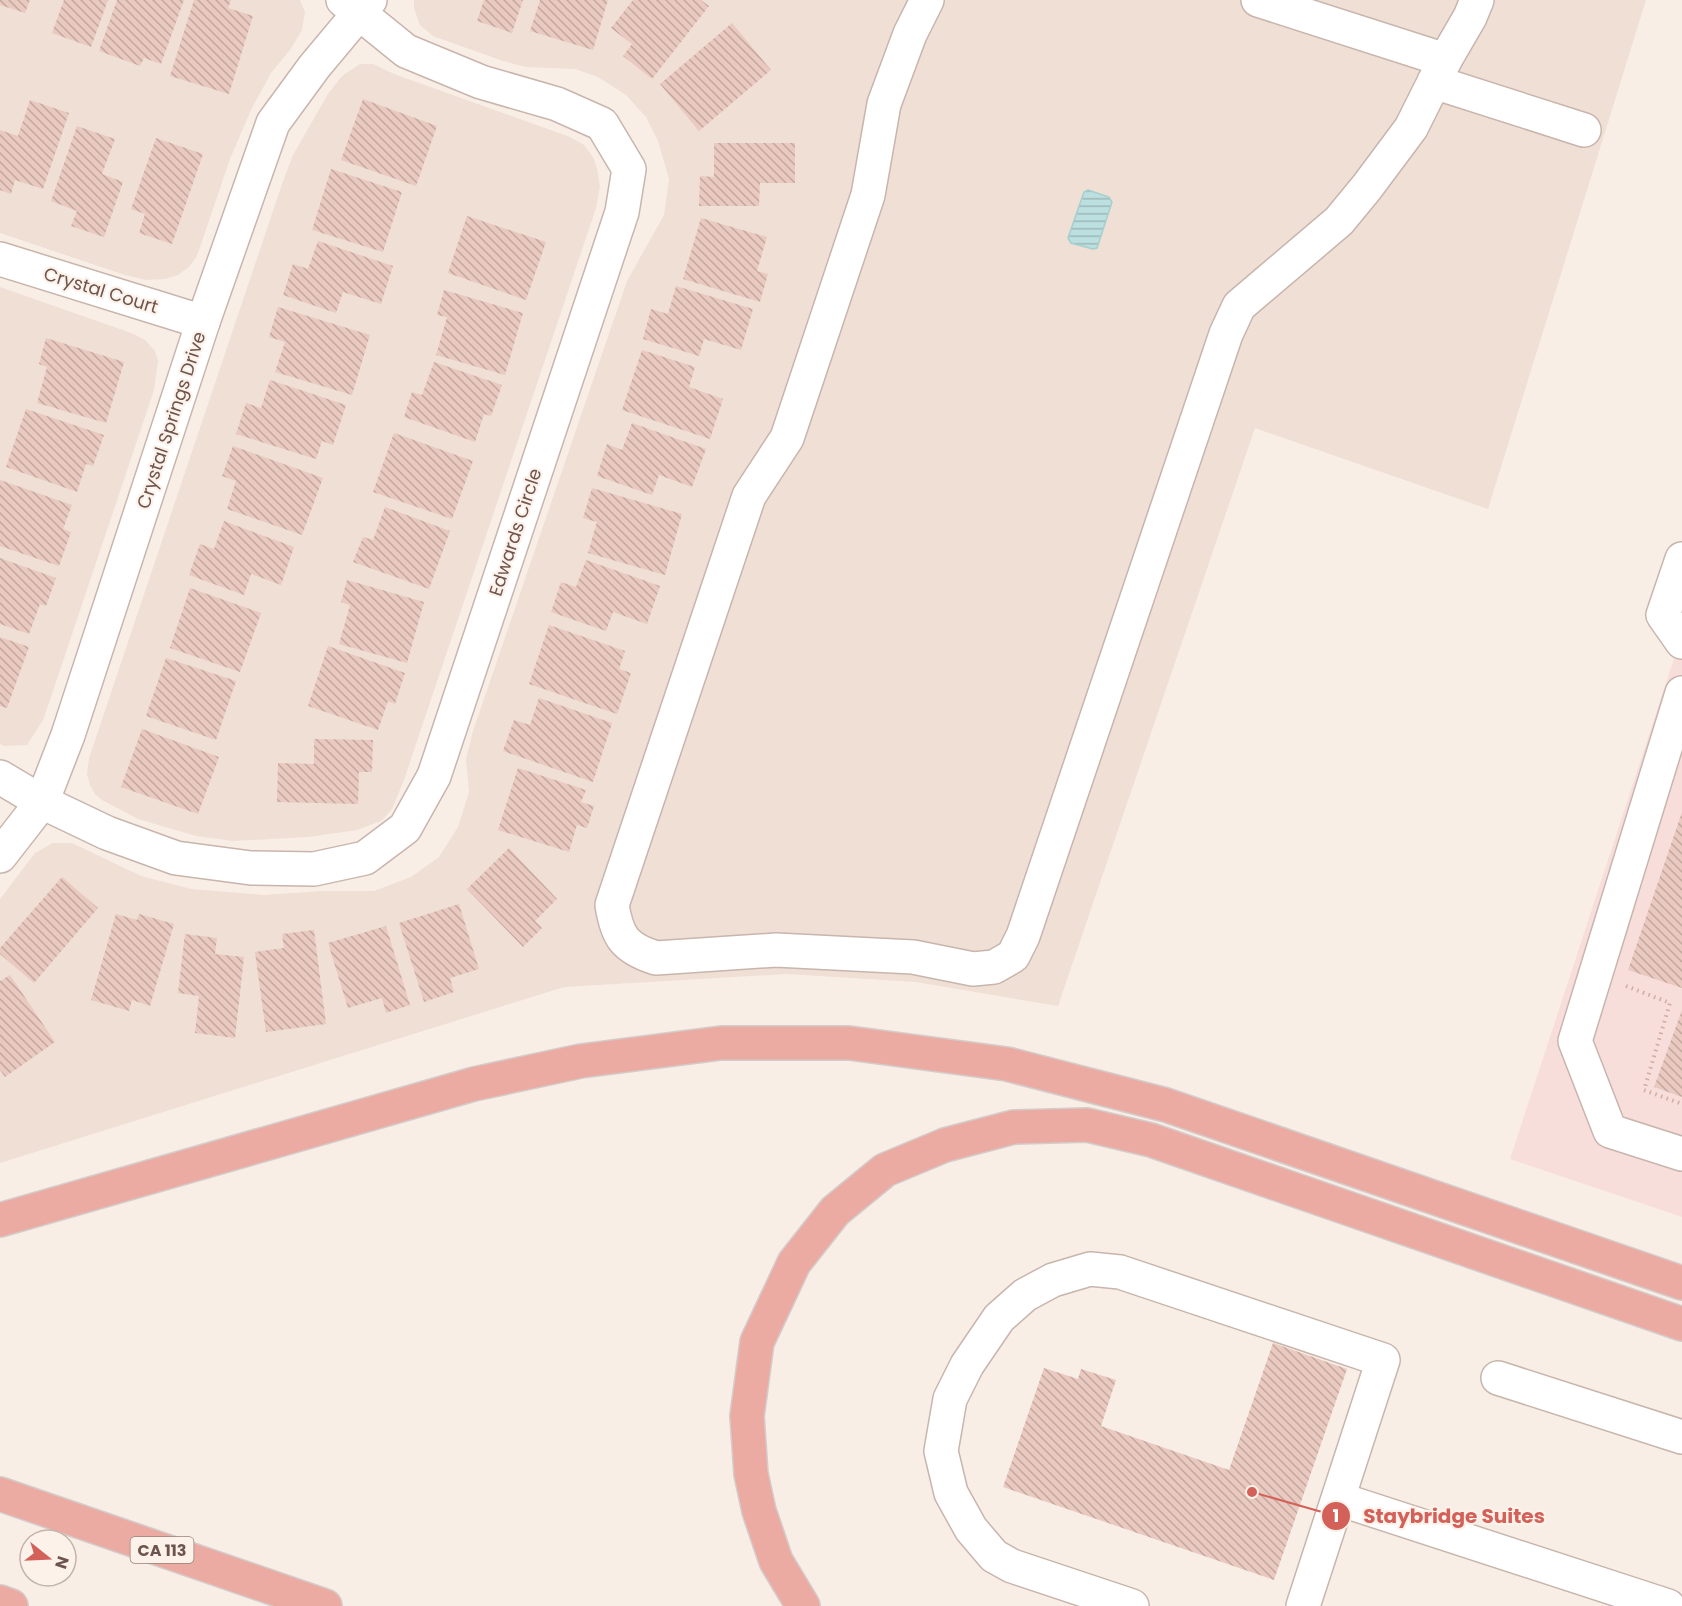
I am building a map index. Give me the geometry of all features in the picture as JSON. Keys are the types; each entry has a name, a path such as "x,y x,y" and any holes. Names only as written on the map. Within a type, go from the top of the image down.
{"highway":[{"path":"0,1220 474,1084 580,1061 721,1043 849,1043 1007,1064 1166,1105 1682,1283"},
{"path":"803,1606 776,1560 759,1511 751,1474 747,1416 758,1342 794,1263 835,1211 885,1170 945,1145 1014,1127 1087,1125 1151,1140 1682,1324"},
{"name":"CA 113","path":"0,1494 325,1606"},
{"path":"0,1602 12,1606"}],"street":[{"path":"927,0 910,34 884,104 868,195 787,438 749,496 612,905 616,928 625,942 639,953 656,958 776,950 913,957 973,969 994,967 1013,956 1023,936 1205,392 1239,306 1340,220 1411,128 1477,0"},
{"path":"1258,0 1584,130"},
{"name":"Crystal Springs Drive","path":"0,856 42,802 68,735 203,322 273,123 358,5"},
{"name":"Edwards Circle","path":"0,777 42,802 107,832 176,858 251,868 314,869 364,858 405,828 434,776 622,212 629,169 602,124 557,104 482,82 406,51 358,5"},
{"name":"Crystal Court","path":"0,259 203,322"},
{"path":"1682,559 1663,615 1682,642"},
{"path":"1682,693 1575,1041 1610,1131 1682,1154"},
{"path":"1132,1606 1012,1566 994,1556 971,1529 951,1493 941,1451 950,1399 967,1365 999,1318 1025,1295 1053,1280 1090,1269 1120,1272 1383,1360 1303,1606"},
{"path":"1498,1378 1682,1437"},
{"path":"1338,1499 1668,1606"}],"path":[{"path":"1617,983 1670,1003 1644,1090 1682,1104"}],"shaded area":[{"path":"0,0 300,0 305,12 302,30 290,50 271,73 251,110 230,159 197,256 189,267 178,275 165,279 147,280 125,275 0,233"},
{"path":"414,0 1646,0 1488,509 1255,428 1058,1006 916,982 786,974 564,987 0,1163 0,899 35,853 53,843 72,843 141,876 191,889 264,895 322,891 374,891 411,877 439,857 458,827 469,792 466,759 473,731 627,281 664,215 669,179 658,141 646,117 626,95 598,77 575,69 526,67 433,36 420,25 414,8"},
{"path":"360,64 373,64 394,74 570,137 584,145 593,157 597,168 600,187 596,208 404,780 392,809 381,821 357,830 308,837 233,841 196,836 138,819 102,800 90,785 87,774 89,758 293,155 328,94 342,76"},
{"path":"0,287 134,334 145,340 155,351 158,361 154,390 43,720 27,745 4,746 0,744"},
{"path":"1682,634 1682,1217 1510,1159"}],"water":[{"path":"1088,190 1109,197 1112,202 1097,248 1093,249 1071,243 1068,238 1084,192"}],"building":[{"path":"0,0 30,0 25,13 0,5"},
{"path":"64,0 108,0 91,47 52,33"},
{"path":"117,0 184,0 161,64 144,58 140,66 99,51"},
{"path":"194,0 231,0 228,8 253,16 229,94 170,76"},
{"path":"484,0 523,0 512,33 477,21"},
{"path":"540,0 608,0 593,50 530,31"},
{"path":"633,0 701,0 709,6 652,79 623,56 632,44 611,28"},
{"path":"732,23 771,70 699,131 660,84"},
{"path":"363,99 437,126 416,186 341,160"},
{"path":"30,100 69,113 43,189 15,180 11,194 0,190 0,130 18,136"},
{"path":"77,126 115,139 102,174 123,182 104,237 71,226 77,211 51,201"},
{"path":"156,138 203,154 172,244 139,233 145,214 131,209"},
{"path":"714,143 795,143 795,183 760,183 759,206 699,206 700,176 714,177"},
{"path":"331,169 402,192 383,252 312,230"},
{"path":"467,216 546,242 526,300 448,273"},
{"path":"701,218 767,237 757,271 768,274 760,302 683,279"},
{"path":"318,241 393,266 381,304 343,292 336,313 283,295 293,264 308,269"},
{"path":"676,286 753,309 741,350 704,339 699,356 643,339 651,309 668,314"},
{"path":"444,290 523,313 505,375 436,355 447,317 437,315"},
{"path":"278,307 370,335 352,395 275,372 285,342 269,337"},
{"path":"46,338 124,362 106,423 37,403 47,367 39,364"},
{"path":"642,350 695,367 689,387 723,399 710,439 622,410"},
{"path":"434,362 502,385 491,416 484,414 475,442 404,417 412,392 422,395"},
{"path":"270,380 346,405 333,445 322,441 316,459 236,434 246,403 261,408"},
{"path":"26,409 104,435 93,466 86,464 77,492 6,467"},
{"path":"632,423 706,449 692,487 659,475 652,495 597,476 607,444 622,450"},
{"path":"394,433 473,461 452,519 373,492"},
{"path":"233,446 323,478 302,535 227,509 236,481 222,476"},
{"path":"0,480 72,505 63,529 71,532 59,566 0,546"},
{"path":"592,488 682,514 665,575 588,553 597,522 583,518"},
{"path":"385,507 450,531 429,589 353,562 363,537 373,540"},
{"path":"224,521 294,547 281,585 251,574 244,595 189,575 200,544 214,549"},
{"path":"0,558 56,578 46,606 40,604 29,634 0,624"},
{"path":"586,560 660,586 647,624 613,612 606,631 551,612 561,582 576,587"},
{"path":"347,580 424,602 407,663 339,644 350,605 341,602"},
{"path":"190,588 261,613 240,672 170,648"},
{"path":"549,625 625,651 619,669 631,673 617,714 529,684"},
{"path":"0,637 29,647 7,708 0,706"},
{"path":"328,646 405,673 395,704 388,701 378,730 308,706"},
{"path":"166,658 236,681 216,740 146,716"},
{"path":"539,698 612,723 593,782 503,751 514,720 530,725"},
{"path":"142,729 219,757 198,814 121,787"},
{"path":"314,739 373,740 372,772 359,772 358,804 277,802 278,763 314,764"},
{"path":"518,768 586,790 581,802 594,806 587,828 577,825 569,852 498,830"},
{"path":"1682,812 1682,988 1628,970"},
{"path":"509,848 557,899 535,921 542,928 523,947 467,889"},
{"path":"62,877 98,908 34,983 0,954 0,948"},
{"path":"459,904 479,969 450,978 454,992 424,1002 399,923"},
{"path":"116,914 137,920 139,914 174,924 150,1006 132,1000 129,1011 91,1000"},
{"path":"386,926 410,1005 386,1013 382,998 348,1008 328,943"},
{"path":"314,930 326,1024 266,1032 255,952 284,948 282,934"},
{"path":"185,934 217,938 215,954 244,957 235,1038 195,1033 199,996 178,993"},
{"path":"10,975 55,1042 5,1077 0,1070 0,981"},
{"path":"1682,1010 1682,1097 1654,1087"},
{"path":"1273,1343 1347,1369 1274,1580 1003,1487 1044,1368 1078,1379 1081,1369 1116,1380 1101,1426 1229,1470"}],"place":[{"name":"Staybridge Suites","path":"1252,1492"}]}
